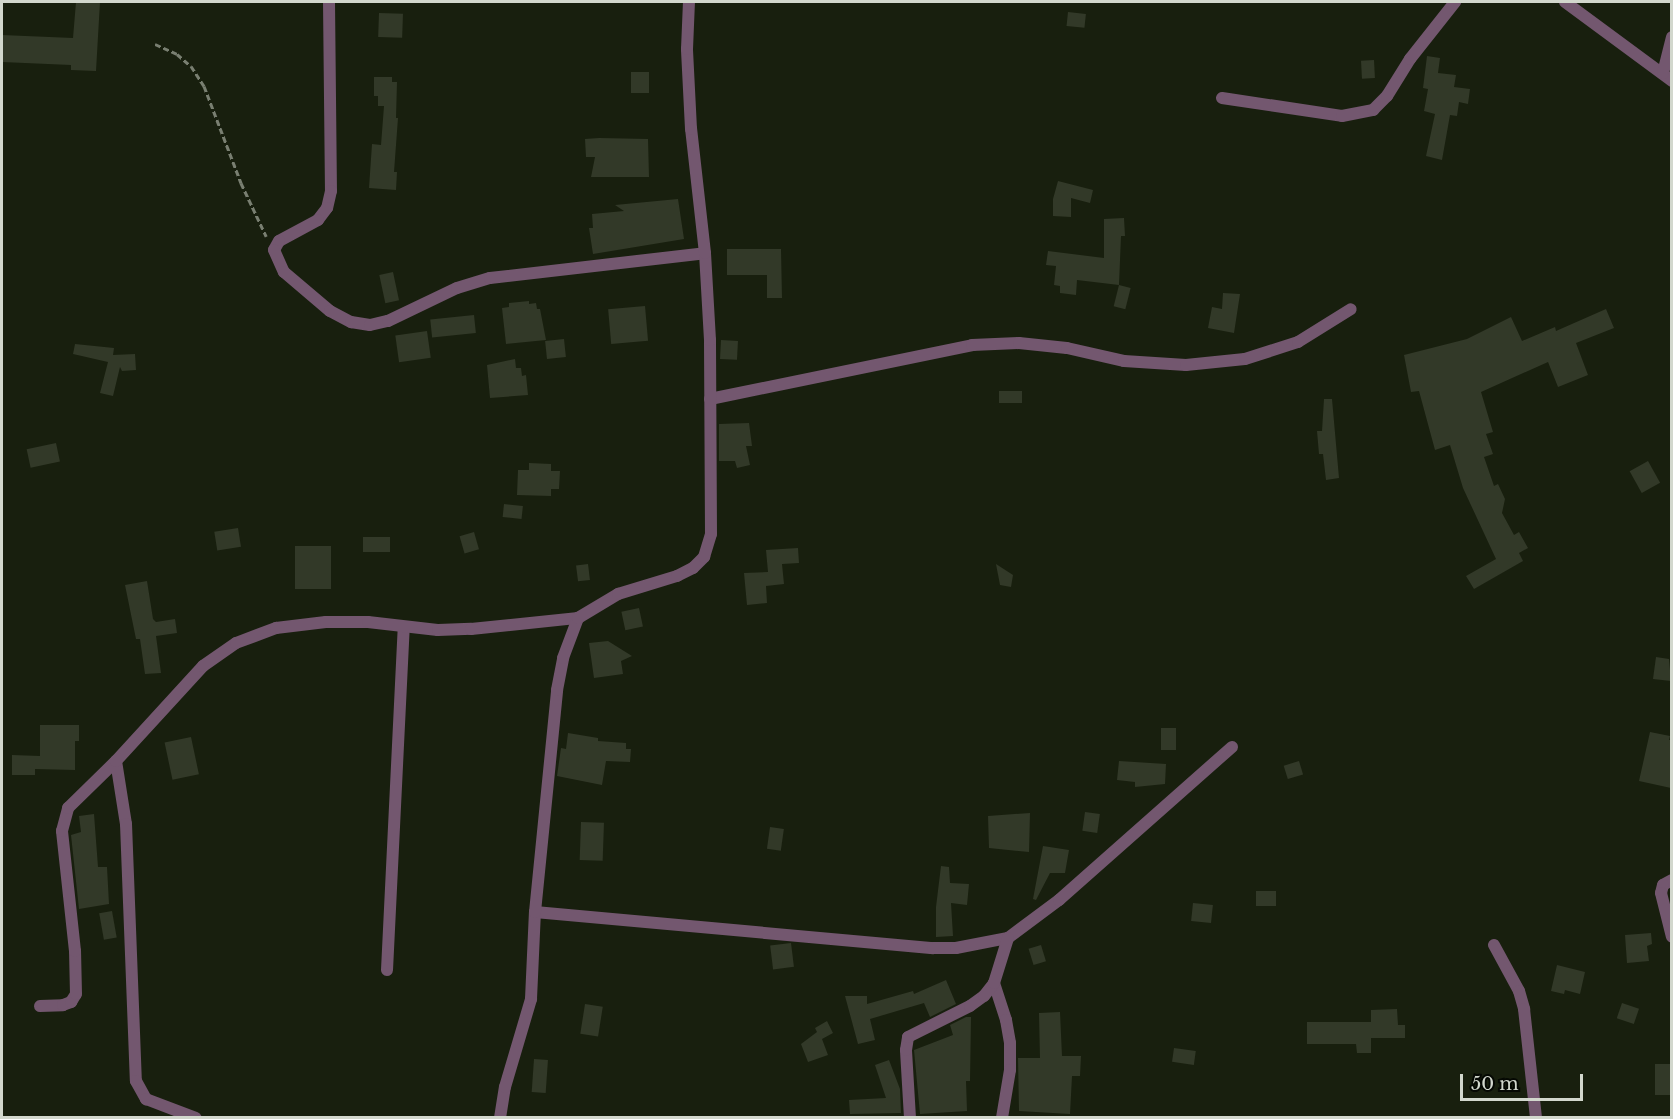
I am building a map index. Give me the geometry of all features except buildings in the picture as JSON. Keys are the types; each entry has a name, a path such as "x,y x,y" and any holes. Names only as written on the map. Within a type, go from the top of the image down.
{"street":[{"path":"329,2 332,191 327,208 318,220 279,241 274,250 284,272 330,311 351,322 370,325 388,321 447,292 490,278 705,253"},
{"path":"40,1006 63,1005 71,1002 76,994 75,951 62,831 68,808 116,761 203,666 236,643 276,628 326,622 369,622 404,627 471,630 578,618 618,594 677,576 693,568 704,557 711,534 710,399 705,253 691,129 687,49 689,2"},
{"path":"1222,98 1342,116 1373,110 1387,96 1410,59 1455,2"},
{"path":"1564,2 1667,77"},
{"path":"1667,77 1671,37"},
{"path":"710,399 972,345 1019,343 1067,348 1124,361 1185,365 1245,359 1298,342 1351,309"},
{"path":"500,1118 505,1087 531,999 535,912 556,690 563,658 578,618"},
{"path":"387,969 404,627"},
{"path":"535,912 933,948 956,948 1008,938 1059,900 1232,747"},
{"path":"116,761 126,824 136,1081 140,1092 146,1099 196,1118"},
{"path":"1671,880 1663,885 1661,893 1671,937"},
{"path":"910,1118 906,1050 908,1037 970,1006 984,996 994,983 1008,938"},
{"path":"1494,945 1519,991 1524,1009 1536,1118"},
{"path":"994,983 1006,1020 1010,1043 1009,1079 1002,1118"}],"path":[{"path":"155,44 177,54 191,66 204,87 241,183 274,250"}]}
